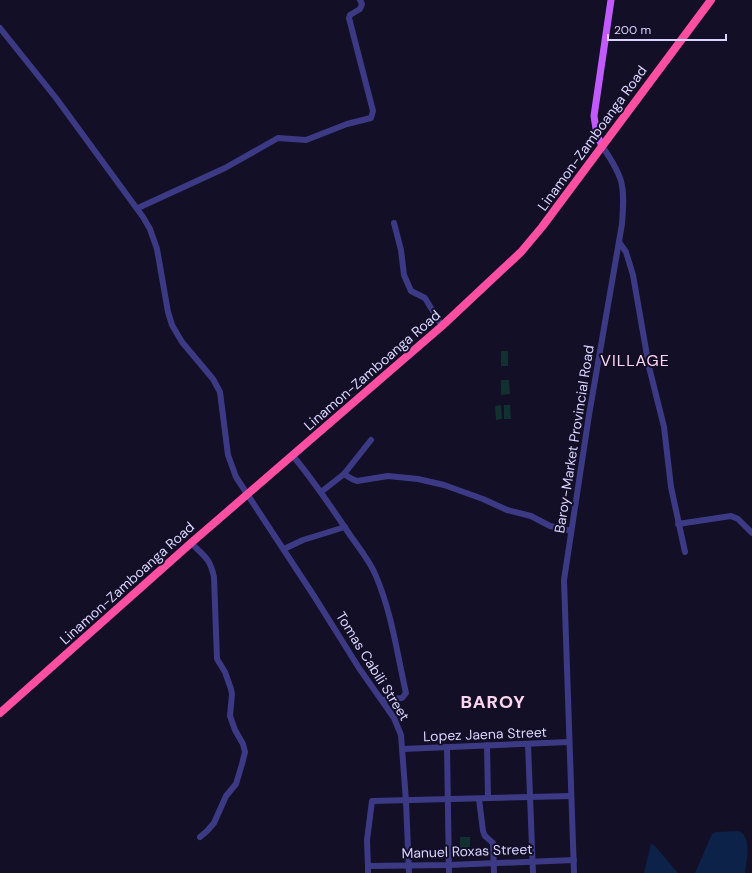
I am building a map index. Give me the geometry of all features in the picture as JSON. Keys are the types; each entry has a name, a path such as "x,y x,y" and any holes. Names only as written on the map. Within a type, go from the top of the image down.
{"highway":[{"name":"Linamon-Zamboanga Road","path":"0,713 191,543 442,326 521,252 542,227 711,0"}],"main road":[{"path":"602,146 597,135 594,116 611,0"}],"street":[{"path":"138,208 225,168 278,138 306,140 347,124 371,118 373,110 349,18 350,15 360,9 362,4 360,0"},
{"name":"Tomas Cabili Street","path":"0,28 56,98 138,208 150,229 156,245 168,312 172,325 182,342 213,379 220,392 229,460 236,477 398,726 401,735 406,800 409,873"},
{"name":"Baroy-Market Provincial Road","path":"574,873 564,580 624,204 624,188 621,176 602,146"},
{"path":"394,223 401,250 404,275 411,291 425,298 442,326"},
{"path":"619,242 626,252 633,275 649,367 664,428 671,488 685,552"},
{"path":"321,492 344,474 371,440"},
{"path":"293,456 321,492 376,574 390,615 406,693 402,698 382,700"},
{"path":"344,474 357,481 388,476 418,479 444,485 483,499 507,510 531,516 550,526 571,530"},
{"path":"678,524 731,516 738,519 752,533"},
{"path":"284,549 303,540 345,527"},
{"path":"191,543 212,566 214,577 217,659 225,672 231,689 232,694 229,710 230,716 235,730 243,744 245,752 236,784 226,796 214,823 207,832 200,837"},
{"name":"Lopez Jaena Street","path":"402,749 569,742"},
{"path":"528,744 533,873"},
{"path":"487,745 488,798"},
{"path":"447,747 450,873"},
{"path":"368,870 367,840 372,801 571,796"},
{"path":"479,799 483,831 485,836 493,843 494,873"},
{"name":"Manuel Roxas Street","path":"368,870 408,866 449,866 574,860"}],"green space":[{"path":"501,351 508,351 508,366 501,366"},
{"path":"501,380 509,380 510,394 501,395"},
{"path":"501,405 502,419 496,420 495,406"},
{"path":"504,405 510,405 511,419 504,419"},
{"path":"460,837 470,837 470,855 460,855"}],"water":[{"path":"738,831 745,837 748,848 745,873 695,873 712,834 716,832"},
{"path":"651,844 654,845 678,873 644,873"}],"district":[{"name":"VILLAGE","path":"635,360"},
{"name":"BAROY","path":"493,702"}]}
